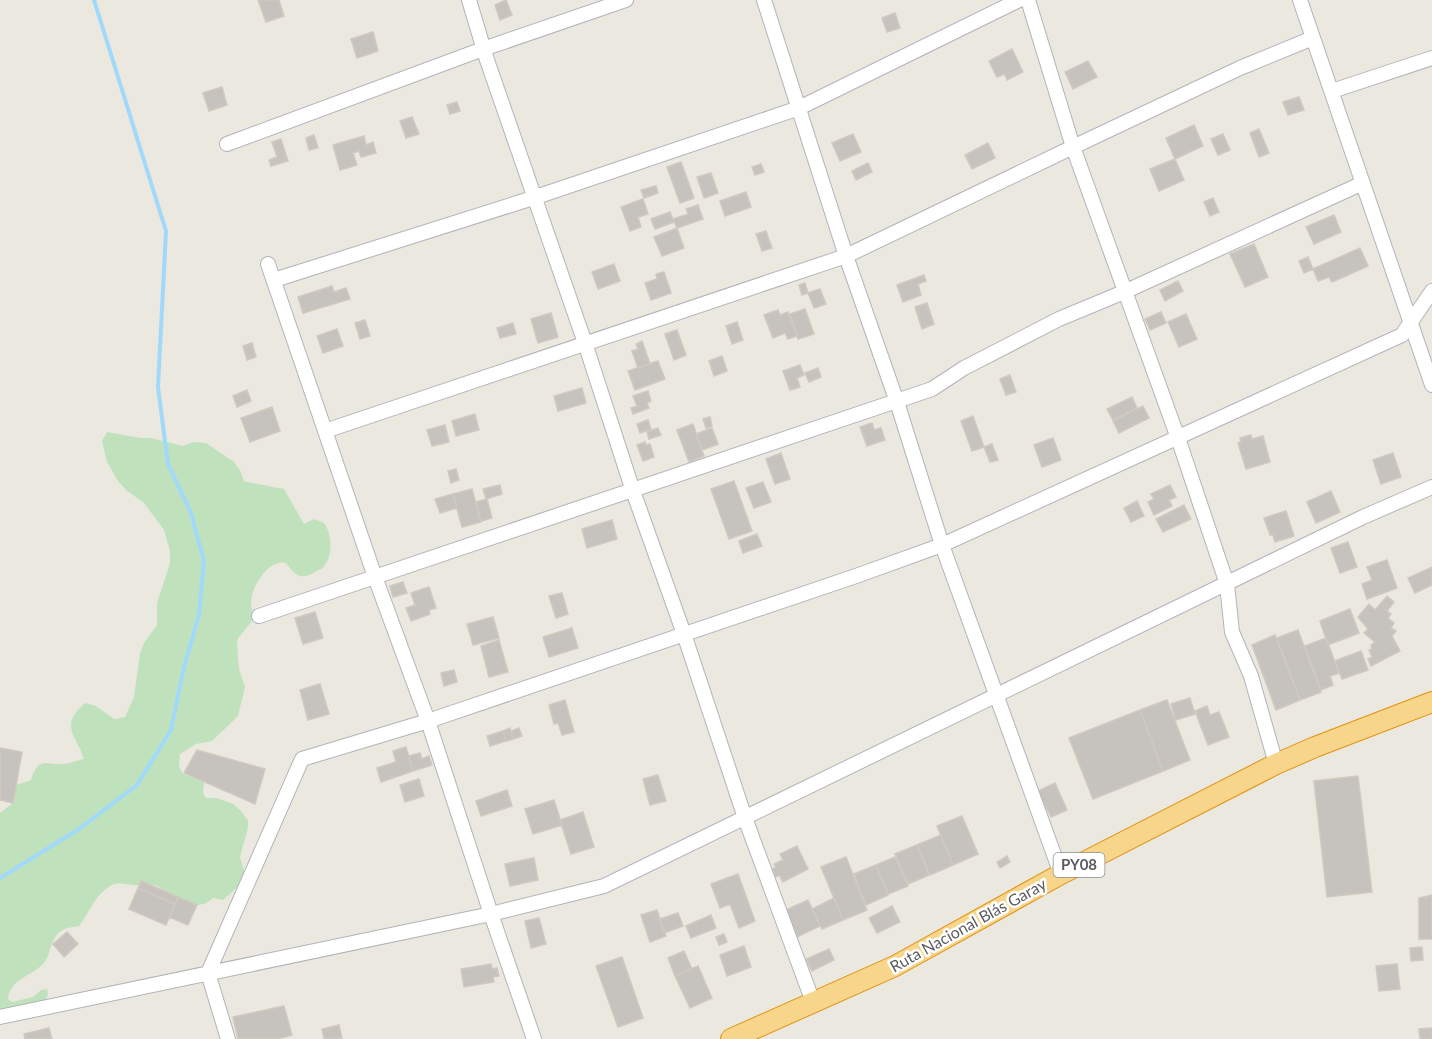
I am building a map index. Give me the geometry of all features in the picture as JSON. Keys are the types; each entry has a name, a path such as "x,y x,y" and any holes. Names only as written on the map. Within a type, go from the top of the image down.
{"highway":[{"name":"Ruta Nacional Blás Garay","path":"731,1039 895,966 1061,874 1276,764 1432,702"}],"street":[{"path":"469,0 533,198 585,343 745,818 813,1002"},
{"path":"227,144 483,49 626,0"},
{"path":"764,0 942,545 1061,874"},
{"path":"274,280 533,198 799,108 1019,0"},
{"path":"1028,0 1073,147 1178,438 1227,584 1232,632 1251,676 1276,764"},
{"path":"1300,0 1432,385"},
{"path":"325,431 846,256 1240,68 1313,38"},
{"path":"1332,91 1432,58"},
{"path":"259,616 932,389 964,368 1059,319 1124,292 1363,183"},
{"path":"268,264 375,577 428,721 534,1039"},
{"path":"228,1039 208,973 302,759 428,721 942,545 1402,335 1432,291"},
{"path":"0,1017 491,914 604,886 1363,517 1432,487"}],"green space":[{"path":"107,432 151,438 183,446 194,442 206,443 234,462 244,481 284,489 304,524 314,519 324,523 330,538 330,550 324,567 308,575 297,575 286,563 274,565 262,574 252,595 253,620 238,638 239,669 245,687 238,716 212,741 196,744 180,754 179,766 183,774 204,782 203,793 206,798 217,798 233,804 248,821 240,857 245,874 241,884 223,900 213,898 206,903 192,905 152,885 113,884 100,894 79,926 65,929 57,934 43,964 12,987 8,999 12,1002 33,997 41,990 47,989 48,996 45,1001 0,1016 0,813 13,803 16,785 31,780 37,767 41,764 65,764 84,759 71,725 72,718 85,703 96,706 114,719 125,717 134,697 140,654 144,643 157,625 157,603 170,563 170,551 164,530 144,503 118,481 107,462 102,441"}],"building":[{"path":"258,0 279,0 284,16 266,22"},
{"path":"506,0 512,15 500,20 495,5"},
{"path":"895,13 900,28 887,32 882,18"},
{"path":"373,32 378,51 357,58 351,39"},
{"path":"1012,49 1023,72 1007,80 1005,74 997,77 989,61"},
{"path":"1088,61 1097,77 1073,89 1065,72"},
{"path":"222,87 227,105 209,111 203,93"},
{"path":"1299,97 1304,110 1288,115 1283,102"},
{"path":"457,102 460,111 450,114 447,105"},
{"path":"412,117 419,134 406,138 400,121"},
{"path":"1194,125 1203,146 1175,159 1166,138"},
{"path":"1259,129 1269,153 1259,157 1250,133"},
{"path":"853,134 861,152 840,161 832,143"},
{"path":"1223,134 1230,150 1218,155 1211,139"},
{"path":"314,135 318,148 309,150 306,138"},
{"path":"364,136 366,145 373,142 376,153 361,157 359,151 353,153 357,165 340,170 333,145"},
{"path":"281,139 288,161 271,166 269,160 277,157 272,142"},
{"path":"988,143 995,158 972,169 965,155"},
{"path":"1175,159 1184,180 1159,191 1150,169"},
{"path":"681,162 694,198 680,203 667,167"},
{"path":"868,163 872,172 856,180 852,171"},
{"path":"761,164 764,172 755,175 752,167"},
{"path":"711,173 718,193 704,198 697,177"},
{"path":"656,186 658,193 644,198 641,190"},
{"path":"746,192 751,207 725,216 720,201"},
{"path":"1213,198 1219,212 1210,216 1204,202"},
{"path":"643,199 648,214 638,217 641,227 630,231 621,207"},
{"path":"698,205 703,219 677,228 673,219 688,214 686,209"},
{"path":"670,212 674,222 655,229 651,219"},
{"path":"1334,215 1341,232 1314,244 1306,227"},
{"path":"677,228 684,248 662,256 654,237"},
{"path":"766,231 772,248 762,251 756,234"},
{"path":"1254,244 1268,277 1245,287 1230,254"},
{"path":"1360,248 1368,266 1332,282 1329,277 1318,281 1313,269"},
{"path":"1308,257 1313,269 1304,273 1299,261"},
{"path":"614,264 620,281 598,289 592,272"},
{"path":"664,272 671,293 651,300 645,283 657,279 656,274"},
{"path":"924,275 926,281 918,284 921,295 903,302 897,285"},
{"path":"1178,281 1183,291 1165,301 1160,290"},
{"path":"805,283 808,293 802,295 799,285"},
{"path":"332,286 334,292 346,288 350,299 303,313 298,297"},
{"path":"820,289 826,304 814,308 808,293"},
{"path":"927,303 934,324 922,329 915,307"},
{"path":"805,309 814,334 798,339 790,314"},
{"path":"778,310 780,315 788,312 797,336 788,339 785,333 773,338 764,315"},
{"path":"1161,312 1166,323 1150,330 1145,319"},
{"path":"551,313 558,337 538,343 531,319"},
{"path":"1186,314 1197,339 1179,347 1168,322"},
{"path":"365,320 370,336 360,339 355,323"},
{"path":"737,322 743,340 732,344 726,326"},
{"path":"513,323 516,334 500,338 497,328"},
{"path":"337,329 343,346 323,353 317,336"},
{"path":"677,330 686,355 674,360 665,334"},
{"path":"642,341 650,364 638,368 632,351 638,349 636,344"},
{"path":"252,343 256,357 247,360 243,346"},
{"path":"722,356 727,371 714,376 709,361"},
{"path":"658,361 665,379 635,390 628,371"},
{"path":"800,365 804,375 797,378 800,387 790,390 783,371"},
{"path":"818,368 821,377 809,382 805,373"},
{"path":"1010,375 1016,392 1006,395 1000,379"},
{"path":"582,388 586,403 558,411 554,396"},
{"path":"247,390 251,401 237,407 233,396"},
{"path":"648,391 651,401 647,403 649,408 633,414 631,408 637,406 633,396"},
{"path":"1132,397 1137,408 1113,420 1107,409"},
{"path":"1143,406 1149,418 1119,433 1113,421"},
{"path":"272,407 280,431 250,442 241,418"},
{"path":"475,414 479,430 456,436 452,421"},
{"path":"973,416 984,447 972,451 961,421"},
{"path":"710,417 712,426 706,428 703,419"},
{"path":"648,420 651,429 640,433 637,424"},
{"path":"872,423 874,430 881,428 885,440 867,446 860,427"},
{"path":"693,424 704,456 689,462 677,430"},
{"path":"445,425 449,442 432,446 427,430"},
{"path":"658,428 661,435 649,439 647,432"},
{"path":"712,428 718,444 702,450 696,434"},
{"path":"1251,435 1252,439 1263,436 1270,462 1246,469 1238,443 1241,442 1240,438"},
{"path":"1053,438 1061,460 1042,467 1034,445"},
{"path":"645,442 646,445 650,444 654,457 643,461 637,445"},
{"path":"992,444 998,460 990,462 984,447"},
{"path":"781,453 790,479 775,484 766,459"},
{"path":"1393,453 1401,477 1381,484 1373,460"},
{"path":"456,469 459,480 451,483 448,471"},
{"path":"734,481 752,531 729,539 711,489"},
{"path":"763,482 771,502 754,508 746,488"},
{"path":"500,485 502,494 486,499 483,489"},
{"path":"1170,485 1176,497 1169,500 1172,506 1154,515 1148,502 1154,499 1151,494"},
{"path":"472,489 481,522 462,527 453,494"},
{"path":"1331,491 1340,512 1316,523 1307,502"},
{"path":"453,494 457,508 440,513 435,499"},
{"path":"487,499 492,518 481,521 476,502"},
{"path":"1137,501 1144,516 1131,522 1124,508"},
{"path":"1184,505 1191,519 1163,532 1156,519"},
{"path":"1286,511 1294,536 1275,542 1264,518"},
{"path":"612,520 617,539 587,548 582,529"},
{"path":"757,534 762,546 743,553 739,541"},
{"path":"1348,542 1357,567 1340,573 1331,548"},
{"path":"1387,560 1397,588 1367,599 1362,584 1372,580 1367,567"},
{"path":"1432,567 1432,585 1415,593 1408,578"},
{"path":"403,582 407,593 393,597 390,586"},
{"path":"429,587 436,608 429,610 430,614 411,621 406,608 415,605 411,593"},
{"path":"562,593 568,614 556,618 549,596"},
{"path":"1387,596 1394,602 1387,611 1391,614 1388,618 1394,623 1391,628 1396,631 1392,636 1400,651 1371,666 1368,659 1372,657 1369,650 1375,642 1364,633 1368,629 1358,617 1369,604 1375,610"},
{"path":"1350,609 1359,633 1328,645 1320,621"},
{"path":"315,612 323,638 303,644 295,618"},
{"path":"493,617 499,638 473,645 467,624"},
{"path":"572,628 578,648 549,657 543,637"},
{"path":"1298,630 1321,692 1300,700 1277,638"},
{"path":"1275,635 1300,700 1276,710 1252,645"},
{"path":"1326,638 1339,673 1330,676 1333,685 1321,690 1305,646"},
{"path":"499,640 508,672 489,677 481,646"},
{"path":"1361,651 1368,670 1342,679 1335,661"},
{"path":"454,670 457,682 444,686 441,673"},
{"path":"320,684 329,714 308,720 300,690"},
{"path":"1190,698 1195,714 1176,720 1171,704"},
{"path":"565,700 574,732 562,735 558,723 554,724 549,705"},
{"path":"1167,700 1190,760 1163,771 1140,710"},
{"path":"1207,706 1210,715 1219,712 1229,737 1208,745 1195,711"},
{"path":"1140,710 1163,771 1093,799 1069,738"},
{"path":"510,728 513,739 506,741 503,731"},
{"path":"519,728 522,736 513,739 511,731"},
{"path":"503,731 506,741 490,746 487,736"},
{"path":"406,747 413,771 381,782 377,768 396,762 393,751"},
{"path":"0,748 22,752 13,803 0,800"},
{"path":"197,750 265,769 255,804 184,773"},
{"path":"420,753 422,759 429,756 432,765 413,771 409,756"},
{"path":"658,775 666,801 650,805 643,779"},
{"path":"1358,776 1372,892 1327,897 1314,781"},
{"path":"419,779 424,796 405,802 400,785"},
{"path":"1055,783 1067,810 1051,817 1038,791"},
{"path":"507,790 512,806 481,816 476,801"},
{"path":"554,800 562,825 533,834 525,809"},
{"path":"583,812 594,847 571,854 560,820"},
{"path":"962,816 978,854 953,865 937,826"},
{"path":"941,835 953,865 930,875 917,845"},
{"path":"917,845 929,875 908,884 895,854"},
{"path":"797,846 808,869 783,882 779,875 776,877 772,869 776,867 774,864 783,860 780,854"},
{"path":"1007,856 1010,862 1000,868 997,862"},
{"path":"846,857 867,910 843,920 821,867"},
{"path":"895,857 908,886 888,894 876,865"},
{"path":"534,858 538,880 510,886 505,864"},
{"path":"876,865 888,895 866,905 854,874"},
{"path":"738,874 755,921 739,928 730,904 720,908 711,884"},
{"path":"141,881 178,897 175,904 138,888"},
{"path":"138,888 175,904 166,925 129,909"},
{"path":"1432,895 1432,939 1419,939 1419,898"},
{"path":"178,897 197,905 188,925 169,917"},
{"path":"834,898 843,920 822,929 812,909"},
{"path":"808,900 820,926 797,937 786,910"},
{"path":"892,906 900,922 877,933 869,918"},
{"path":"657,910 666,936 650,942 641,915"},
{"path":"678,913 683,926 664,933 660,919"},
{"path":"711,915 716,928 691,938 686,926"},
{"path":"539,918 546,944 531,948 525,921"},
{"path":"67,932 78,944 64,957 53,944"},
{"path":"724,934 727,942 719,945 716,937"},
{"path":"744,946 751,967 727,976 720,955"},
{"path":"1422,947 1423,960 1411,961 1410,948"},
{"path":"829,949 834,960 812,971 806,959"},
{"path":"684,951 692,969 675,976 668,958"},
{"path":"622,957 643,1018 618,1027 596,966"},
{"path":"491,964 492,969 497,968 499,976 493,977 494,982 464,987 461,969"},
{"path":"1397,964 1400,989 1379,991 1376,966"},
{"path":"698,966 712,998 690,1008 675,976"},
{"path":"284,1006 292,1035 278,1039 238,1039 233,1017"},
{"path":"339,1025 342,1038 324,1039 322,1029"},
{"path":"49,1028 52,1039 25,1039 24,1034"},
{"path":"1432,1028 1432,1039 1420,1039 1419,1029"}],"waterway":[{"path":"0,878 79,829 137,785 171,730 184,667 199,615 204,561 191,513 168,464 158,387 166,231 94,0"}]}
